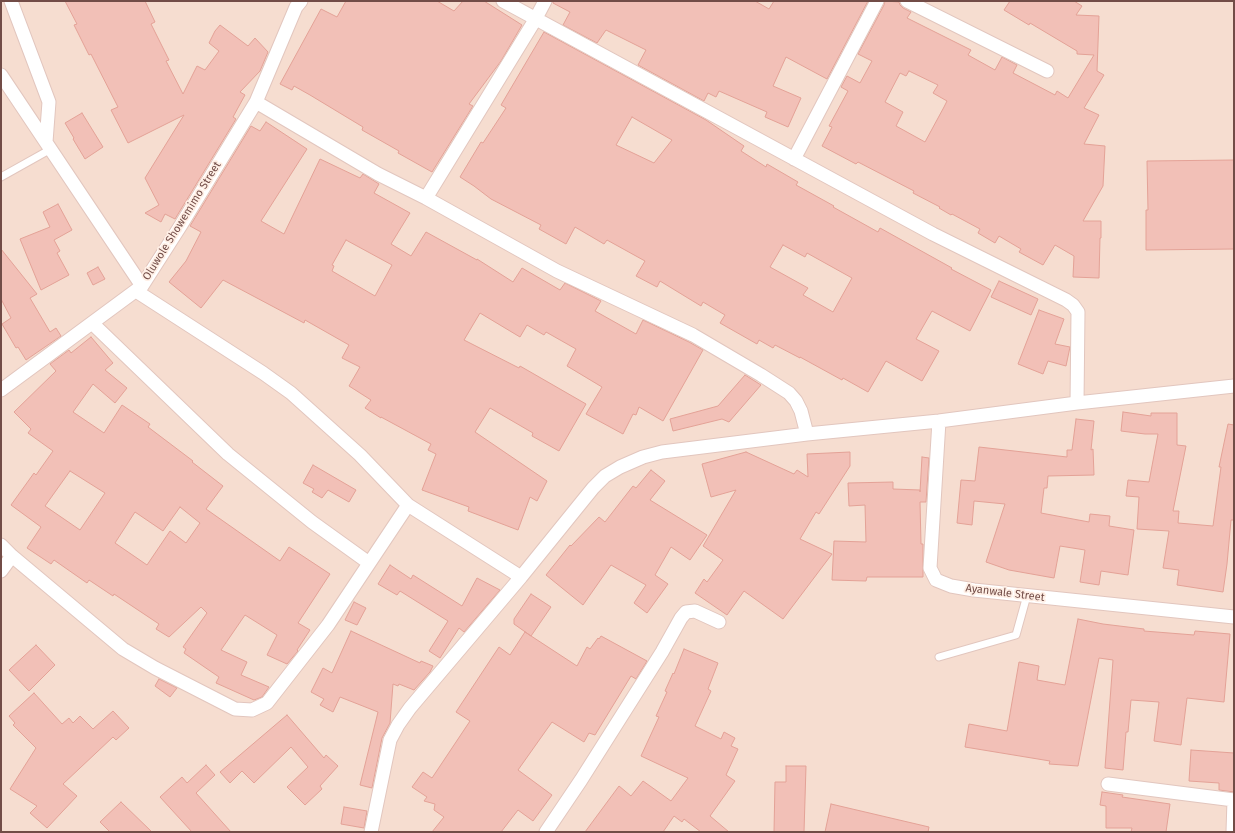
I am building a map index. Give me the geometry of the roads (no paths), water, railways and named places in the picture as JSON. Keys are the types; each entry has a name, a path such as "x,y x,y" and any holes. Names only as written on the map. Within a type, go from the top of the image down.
{"street":[{"path":"10,1 49,102 48,146"},
{"path":"503,1 535,20 933,234 1066,300 1073,305 1078,312 1077,403"},
{"path":"426,198 535,20 545,1"},
{"path":"794,159 877,1"},
{"path":"907,1 1047,71"},
{"name":"Oluwole Showemimo Street","path":"1,390 139,288 181,225 256,102 296,3"},
{"path":"1,75 139,288 291,393 360,455 408,505 520,577"},
{"path":"256,102 378,174 426,198 557,271 693,335 761,375 789,393 796,401 801,411 808,434"},
{"path":"92,323 228,454 312,522 369,563"},
{"path":"371,832 390,740 398,725 410,708 520,577 592,488 605,476 620,467 643,457 662,452 1234,386"},
{"name":"Ayanwale Street","path":"939,421 930,568 936,580 951,586 974,590 1234,617"},
{"path":"1,546 123,649 155,668 235,709 252,710 267,703 328,625 408,505"},
{"path":"1,571 12,556"},
{"path":"546,832 581,780 658,658 681,618 686,612 695,611 719,622"},
{"path":"1108,784 1234,800 1233,832"}],"lane":[{"path":"1,177 48,146"},
{"path":"940,657 1016,635 1026,595"}]}
